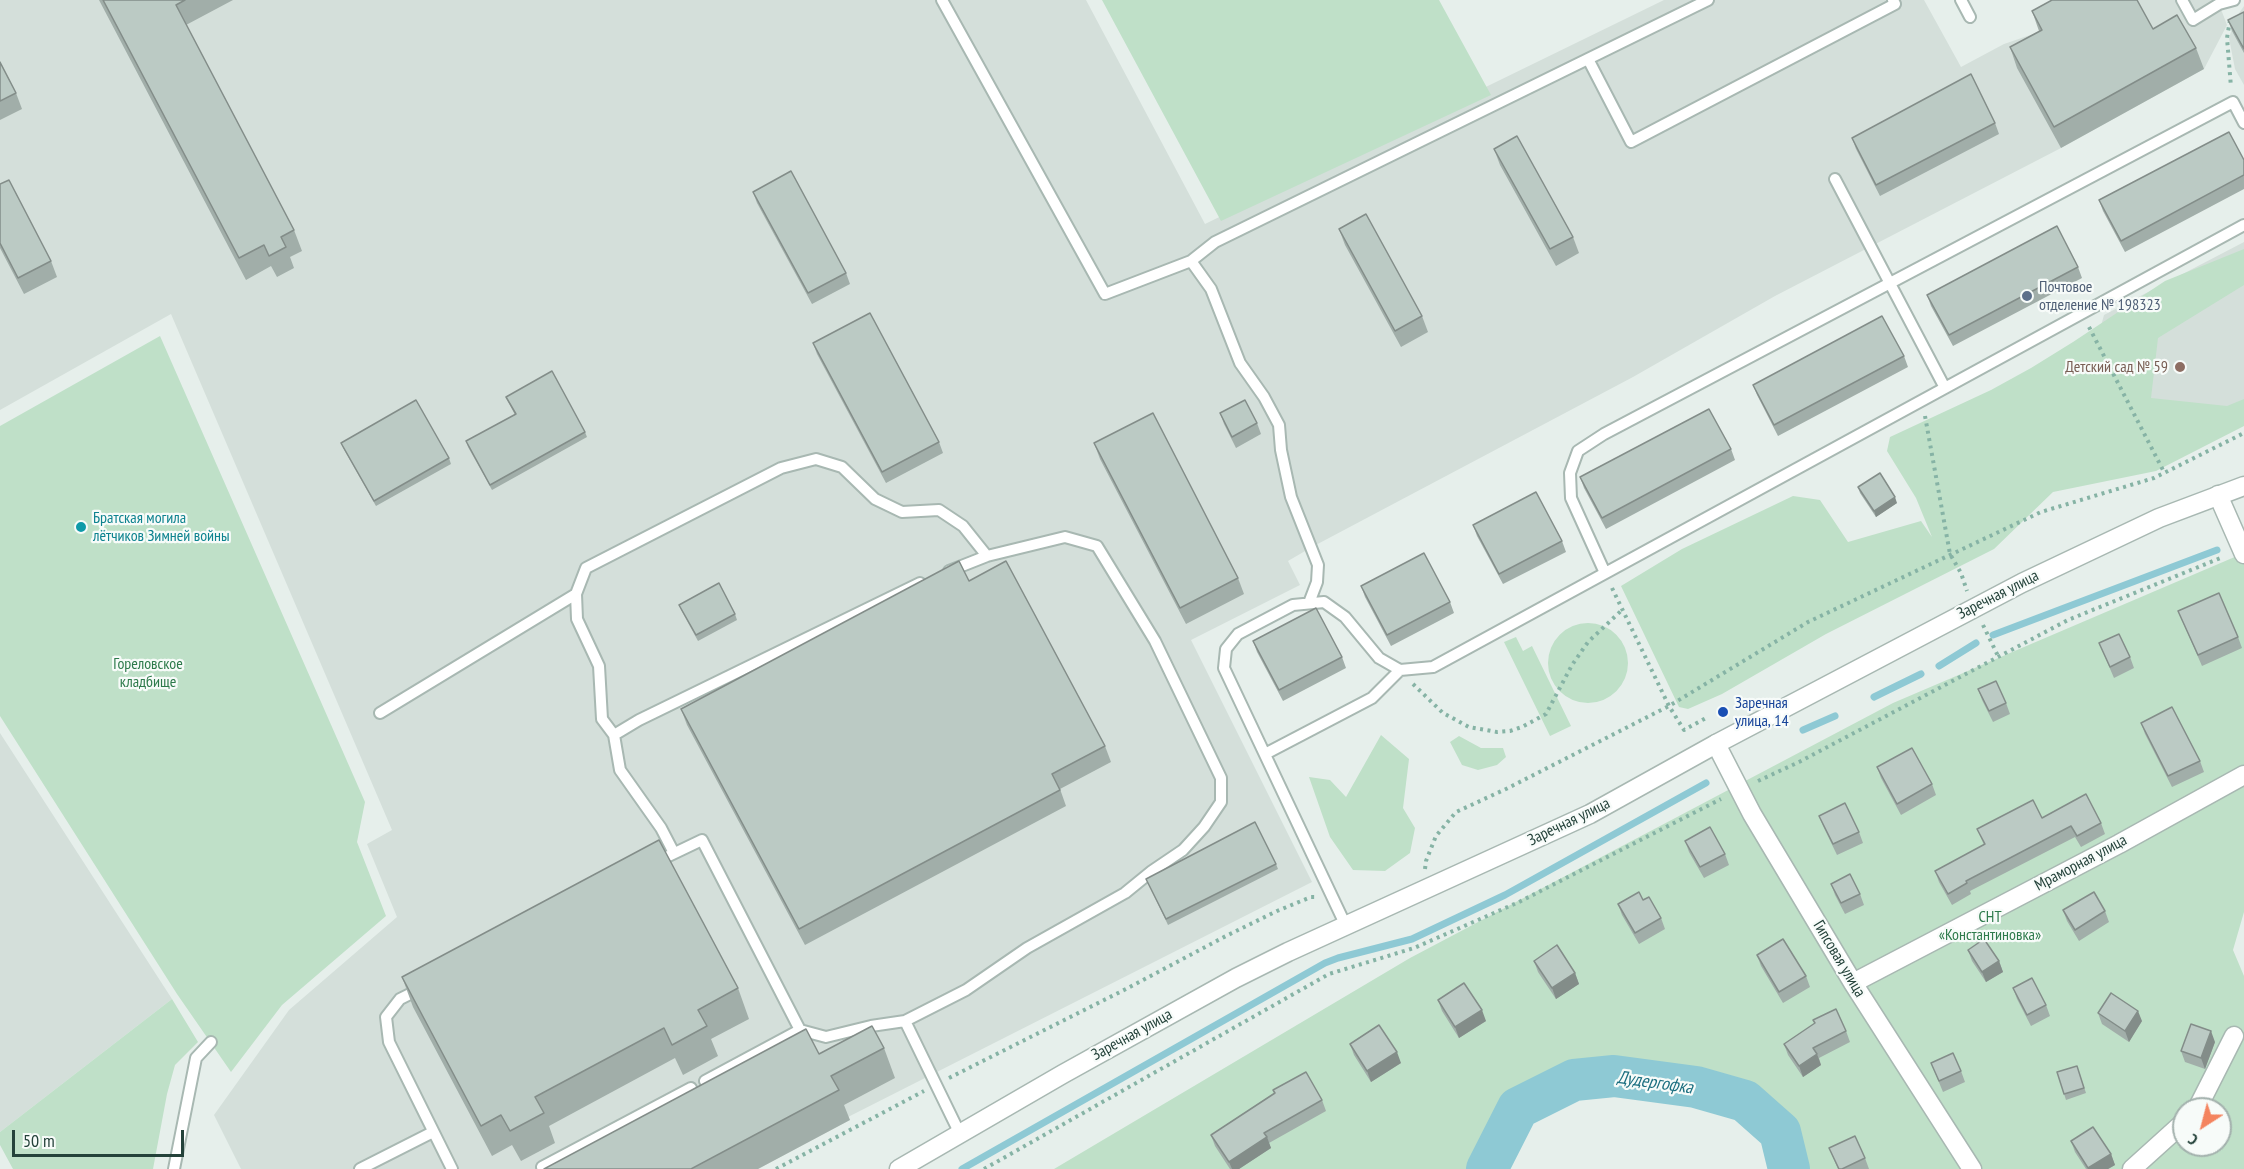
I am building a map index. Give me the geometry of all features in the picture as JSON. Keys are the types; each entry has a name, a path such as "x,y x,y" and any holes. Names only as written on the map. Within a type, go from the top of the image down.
{"street":[{"name":"Заречная улица","path":"899,1169 1236,978 1590,813 1993,597 2159,518 2244,486"},
{"path":"2218,495 2243,551"},
{"name":"Гипсовая улица","path":"1716,744 1752,814 1853,983 1972,1169"},
{"name":"Мраморная улица","path":"1853,983 2119,844 2244,775"},
{"path":"2203,1097 2234,1036"},
{"path":"2132,1169 2172,1133"}],"lane":[{"path":"942,0 1105,294 1191,261 1215,242 1708,0"},
{"path":"1588,59 1631,142 1895,4 1893,0"},
{"path":"1961,0 1970,17"},
{"path":"2181,0 2193,20 2220,4 2234,0"},
{"path":"1605,573 1571,498 1570,473 1578,451 1605,434 2233,102 2244,123"},
{"path":"1835,179 1945,388"},
{"path":"1346,926 1224,668 1226,649 1238,634 1293,605 1324,602 1345,617 1379,658 1400,670 1433,667 2244,225"},
{"path":"1191,261 1211,289 1240,363 1264,397 1279,425 1281,450 1291,497 1318,565 1317,582 1309,603"},
{"path":"674,853 661,828 620,770 614,735 602,719 599,666 577,619 576,594 586,568 781,468 816,459 842,467 875,499 902,512 939,510 963,526 987,556"},
{"path":"614,735 639,720 905,589 987,556 1065,537 1097,546 1155,641 1221,778 1221,802 1204,828 1183,850 1125,893 1027,948 966,990 905,1021 871,1026 826,1037 800,1030 705,1081"},
{"path":"380,712 576,594"},
{"path":"1265,754 1372,698 1400,670"},
{"path":"642,870 702,840 800,1030"},
{"path":"432,982 400,999 386,1017 389,1042 452,1169"},
{"path":"905,1021 960,1134"},
{"path":"174,1169 196,1058 211,1042"},
{"path":"542,1167 690,1088"},
{"path":"360,1169 433,1132"}],"path":[{"path":"2227,38 2233,102"},
{"path":"2082,313 2164,472"},
{"path":"1922,400 1950,554 1961,573 1967,592"},
{"path":"1424,891 1426,861 1436,836 1456,812 1669,706 1808,622 2041,512 2108,493 2164,472 2244,434"},
{"path":"984,1169 1329,974 1414,948 1519,902 1740,789 1799,762 2068,620 2243,551"},
{"path":"1605,573 1669,706 1684,730 1706,718"},
{"path":"1400,670 1431,704 1455,721 1482,730 1510,731 1546,714 1572,665 1588,642 1623,609"},
{"path":"1980,620 1998,656"},
{"path":"776,1169 1277,911 1311,897 1333,898"}],"shaded area":[{"path":"0,0 1086,0 1205,224 1664,0 1924,0 1961,67 2004,44 2039,32 2098,0 2216,0 2227,25 2204,69 2061,148 1775,296 1633,377 1312,547 1288,561 1300,585 1191,640 1312,882 848,1117 850,1120 758,1169 241,1169 214,1115 289,1010 397,917 367,844 392,830 171,314 0,410"},
{"path":"2244,6 2244,85 2235,69 2229,38 2235,19"},
{"name":"Детский сад № 59","path":"2244,242 2244,415 2162,454 2099,333 2104,315"},
{"path":"0,733 172,999 0,1132"}],"green space":[{"path":"1102,0 1439,0 1491,95 1221,221"},
{"path":"2244,249 2244,285 2158,338 2151,398 2227,406 2244,399 2244,426 2156,471 2053,492 1994,549 1826,634 1722,694 1688,709 1679,707 1621,586 1682,549 1793,496 1820,500 1848,542 1921,521 1932,537 1916,498 1887,451 1890,437 1991,390 2031,368 2165,281"},
{"name":"Гореловское кладбище","path":"160,336 365,802 357,842 386,916 282,1005 231,1072 177,994 0,716 0,426"},
{"name":"СНТ «Константиновка»","path":"2244,553 2244,912 2233,950 2244,976 2244,1169 1800,1169 1787,1121 1741,1087 1670,1068 1605,1068 1546,1079 1504,1107 1475,1169 1054,1169 1410,958 1893,703"},
{"path":"1588,623 1603,626 1616,635 1625,648 1628,663 1625,678 1616,691 1603,700 1588,703 1573,700 1560,691 1551,678 1548,663 1551,648 1560,635 1573,626"},
{"path":"1516,637 1523,651 1532,646 1571,726 1550,736 1504,642"},
{"path":"1381,735 1409,759 1403,808 1415,828 1410,853 1385,871 1353,870 1330,837 1309,777 1330,780 1346,797"},
{"path":"1459,736 1481,748 1503,748 1506,757 1497,765 1478,770 1462,765 1450,742"},
{"path":"172,999 198,1042 175,1065 167,1094 153,1169 13,1169 0,1145 0,1132"}],"building":[{"path":"103,0 185,0 176,5 294,230 281,237 286,247 269,256 264,245 239,258"},
{"path":"2052,0 2137,0 2153,29 2177,15 2196,48 2054,127 2010,47 2042,30 2032,11"},
{"path":"2244,12 2244,49 2228,20"},
{"path":"0,62 16,93 0,101"},
{"path":"1971,74 1995,123 1876,185 1852,138"},
{"path":"2229,132 2244,160 2244,175 2121,241 2099,200"},
{"path":"1517,136 1573,237 1550,249 1494,149"},
{"path":"791,171 846,273 808,293 753,192"},
{"path":"9,180 51,261 18,278 0,243 0,184"},
{"path":"1366,214 1422,316 1395,331 1339,229"},
{"path":"2057,226 2078,267 1949,335 1927,295"},
{"path":"870,313 939,442 882,472 813,343"},
{"path":"1882,316 1904,356 1774,425 1753,385"},
{"path":"552,371 585,432 490,485 466,441 516,414 506,397"},
{"path":"416,400 449,458 374,501 341,443"},
{"path":"1245,400 1257,423 1232,437 1220,413"},
{"path":"1709,409 1731,449 1602,518 1580,477"},
{"path":"1153,413 1238,578 1180,608 1094,443"},
{"path":"1880,473 1895,497 1874,511 1858,487"},
{"path":"1536,492 1562,541 1499,574 1473,525"},
{"path":"1424,553 1450,602 1387,635 1361,586"},
{"path":"959,561 969,581 1006,561 1105,746 1052,774 1060,790 799,929 681,709"},
{"path":"719,583 735,614 696,635 679,605"},
{"path":"2219,593 2238,637 2198,655 2178,611"},
{"path":"1316,608 1342,657 1279,690 1253,641"},
{"path":"2119,634 2130,657 2110,667 2099,643"},
{"path":"1996,681 2006,703 1989,711 1978,689"},
{"path":"2172,707 2200,761 2168,776 2141,723"},
{"path":"1912,748 1932,784 1897,804 1877,767"},
{"path":"2086,794 2101,823 2077,836 2071,826 1966,881 1967,883 1948,894 1935,871 1985,844 1977,829 2033,800 2042,818"},
{"path":"1845,803 1859,832 1833,844 1819,816"},
{"path":"1255,822 1276,864 1166,919 1146,879"},
{"path":"1710,827 1725,854 1700,867 1685,841"},
{"path":"659,840 738,988 698,1010 707,1026 672,1045 664,1028 535,1097 544,1113 510,1131 501,1115 481,1126 402,977"},
{"path":"1850,874 1860,894 1841,903 1831,884"},
{"path":"1639,892 1643,900 1649,897 1661,918 1635,933 1618,904"},
{"path":"2094,892 2105,911 2075,930 2063,910"},
{"path":"1783,939 1806,976 1779,992 1757,955"},
{"path":"1984,939 1999,961 1982,972 1968,950"},
{"path":"1557,945 1575,973 1552,988 1534,961"},
{"path":"2032,978 2046,1005 2027,1015 2013,988"},
{"path":"1464,983 1482,1010 1455,1027 1438,1000"},
{"path":"2111,993 2138,1011 2125,1031 2098,1013"},
{"path":"1836,1009 1846,1031 1813,1048 1817,1054 1799,1066 1784,1044 1815,1023 1813,1020"},
{"path":"2191,1024 2211,1031 2201,1058 2181,1051"},
{"path":"1379,1025 1397,1052 1367,1071 1350,1044"},
{"path":"872,1026 884,1048 831,1076 839,1090 691,1169 544,1169 806,1029 819,1054"},
{"path":"1953,1053 1961,1071 1939,1081 1931,1063"},
{"path":"2077,1066 2084,1088 2064,1094 2057,1072"},
{"path":"1306,1072 1322,1100 1264,1133 1267,1137 1229,1162 1211,1135 1275,1093 1273,1090"},
{"path":"2093,1127 2111,1154 2088,1168 2071,1141"},
{"path":"1855,1136 1865,1158 1839,1169 1829,1148"}],"waterway":[{"path":"1993,635 2217,550"},
{"path":"1939,666 1976,643"},
{"path":"1874,697 1921,674"},
{"path":"1803,730 1835,716"},
{"path":"962,1169 1325,963 1412,939 1505,895 1706,783"},
{"name":"Дудергофка","path":"1487,1169 1518,1108 1574,1080 1614,1076 1696,1087 1745,1101 1780,1132 1789,1169"}],"place":[{"name":"Почтовое отделение № 198323","path":"2027,296"},
{"name":"Детский сад № 59","path":"2180,367"},
{"name":"Братская могила лётчиков Зимней войны","path":"81,527"},
{"name":"Заречная улица, 14","path":"1723,712"}]}
